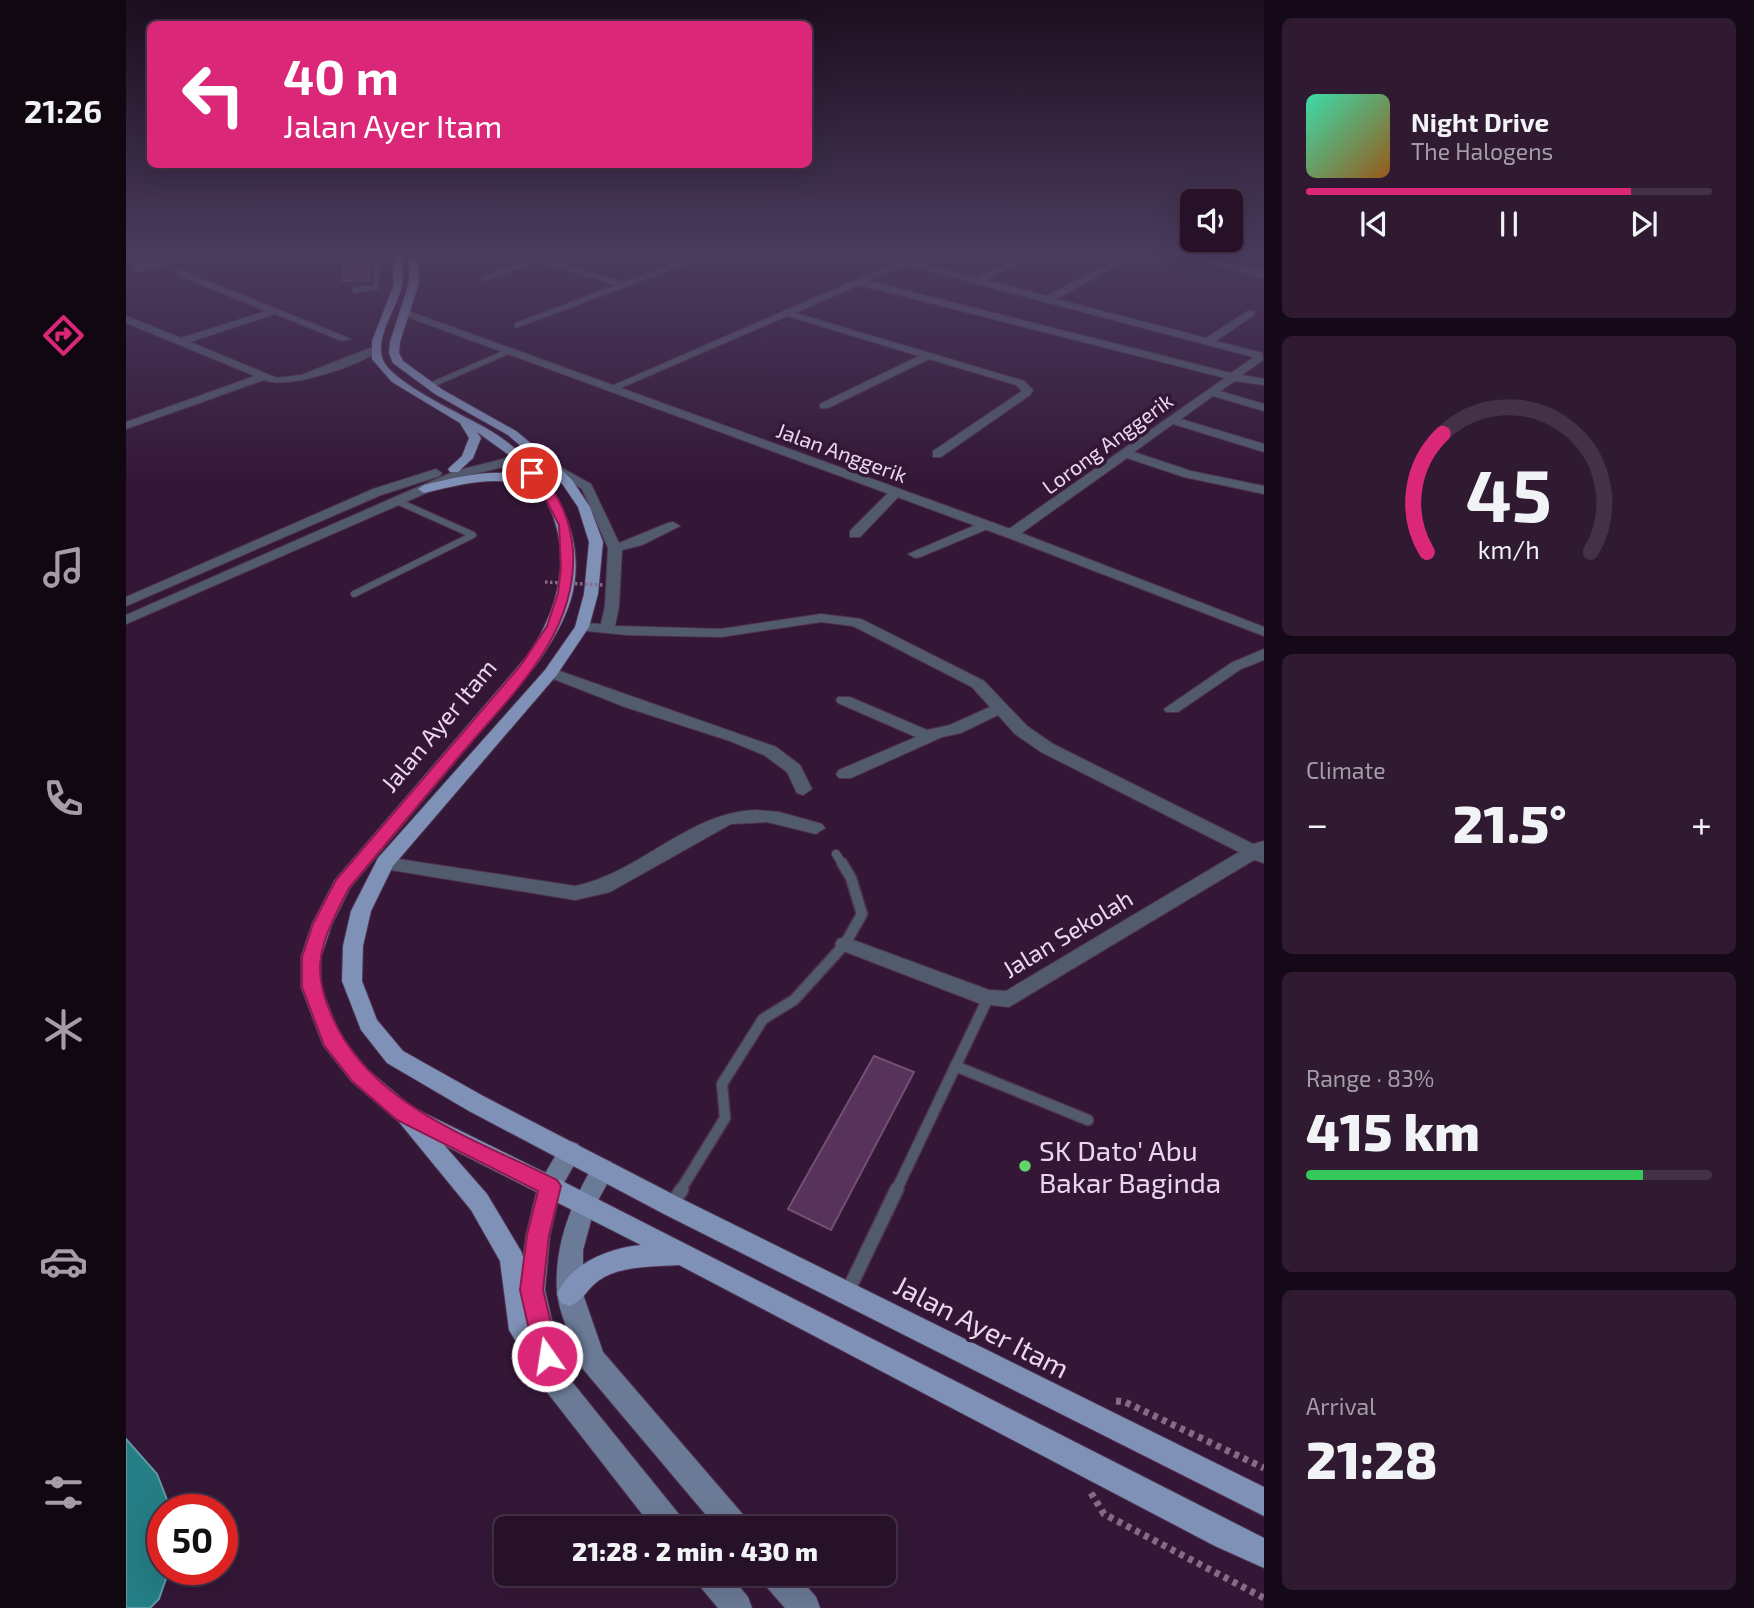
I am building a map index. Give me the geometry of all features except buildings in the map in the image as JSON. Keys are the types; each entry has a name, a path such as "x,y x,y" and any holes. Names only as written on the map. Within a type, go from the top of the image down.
{"main road":[{"path":"380,364 376,357 382,332"},
{"name":"Jalan Ayer Itam","path":"398,332 394,353 405,369 429,386 512,433 522,455 545,486 565,525 565,593 553,626 526,668 342,884 322,924 311,957 311,987 331,1039 359,1075 404,1114 680,1254"},
{"name":"Jalan Ayer Itam","path":"380,364 402,385 522,455 551,466 568,483 584,508 596,542 591,594 582,627 551,673 385,863 361,911 354,946 352,981 369,1024 396,1057 477,1104 672,1206 1264,1502"},
{"path":"454,468 467,458 475,438 464,421"},
{"path":"424,489 505,474 525,477 545,486"},
{"path":"404,1114 479,1202 512,1259 522,1330 552,1378 662,1516"},
{"path":"552,1378 532,1290 538,1235 550,1186 570,1151"},
{"path":"603,1169 584,1204 571,1250 570,1294 592,1360 726,1516"},
{"path":"570,1294 590,1272 625,1258 680,1254 1225,1536 1264,1553"},
{"path":"719,1586 737,1608"},
{"path":"786,1586 805,1608"}],"street":[{"path":"157,332 276,381 293,380 377,349"},
{"path":"180,342 210,332"},
{"path":"329,332 346,339"},
{"name":"Jalan Anggerik","path":"457,332 1011,534 1264,632"},
{"path":"612,388 742,332"},
{"path":"851,332 1020,383 1028,390 1025,395 937,454"},
{"path":"1059,332 1233,377 1264,382"},
{"path":"1176,332 1209,341 1222,332"},
{"name":"Lorong Anggerik","path":"1011,534 1259,358 1252,352 1209,341"},
{"path":"824,406 929,355"},
{"path":"345,363 364,360 380,364"},
{"path":"126,426 262,377"},
{"path":"1211,392 1264,408"},
{"path":"1171,420 1264,448"},
{"path":"1125,453 1188,474 1264,490"},
{"path":"126,602 377,492 454,468 522,455"},
{"path":"126,620 459,474 522,455"},
{"path":"551,466 587,487 615,548 617,559 607,629"},
{"path":"855,534 896,492"},
{"path":"615,548 637,542 673,526"},
{"path":"915,554 985,526"},
{"path":"145,593 164,603"},
{"path":"582,627 720,633 821,618 856,622 978,684 1021,730 1047,748 1261,852"},
{"path":"1172,709 1237,666 1264,654"},
{"path":"551,673 631,704 736,737 770,751 794,769 803,789"},
{"path":"844,700 913,732 940,734"},
{"path":"845,774 1000,708"},
{"path":"385,863 575,893 603,887 718,822 734,816 785,817 816,828"},
{"name":"Jalan Sekolah","path":"845,944 988,998 1009,999 1023,993 1140,919 1261,852"}],"lane":[{"path":"429,386 448,379 478,360 509,351"},
{"path":"354,594 472,535 397,501"},
{"path":"672,1206 725,1118 722,1084 763,1019 794,1000 845,944 862,914 851,878 836,854"},
{"path":"848,1293 988,998"},
{"path":"955,1066 1088,1120"}],"path":[{"path":"545,582 604,584"},
{"path":"1125,1402 1264,1468"},
{"path":"1104,1514 1264,1598"}],"shaded area":[{"path":"126,1439 157,1474 165,1494 147,1494 147,1585 164,1585 159,1599 150,1608 126,1608"}],"place":[{"name":"SK Dato' Abu Bakar Baginda","path":"1025,1166"}],"route":[{"path":"532,473 545,486 565,525 568,568 565,593 553,626 526,668 342,884 322,924 311,957 311,987 331,1039 359,1075 404,1114 550,1186 538,1235 532,1290 547,1356"}]}
